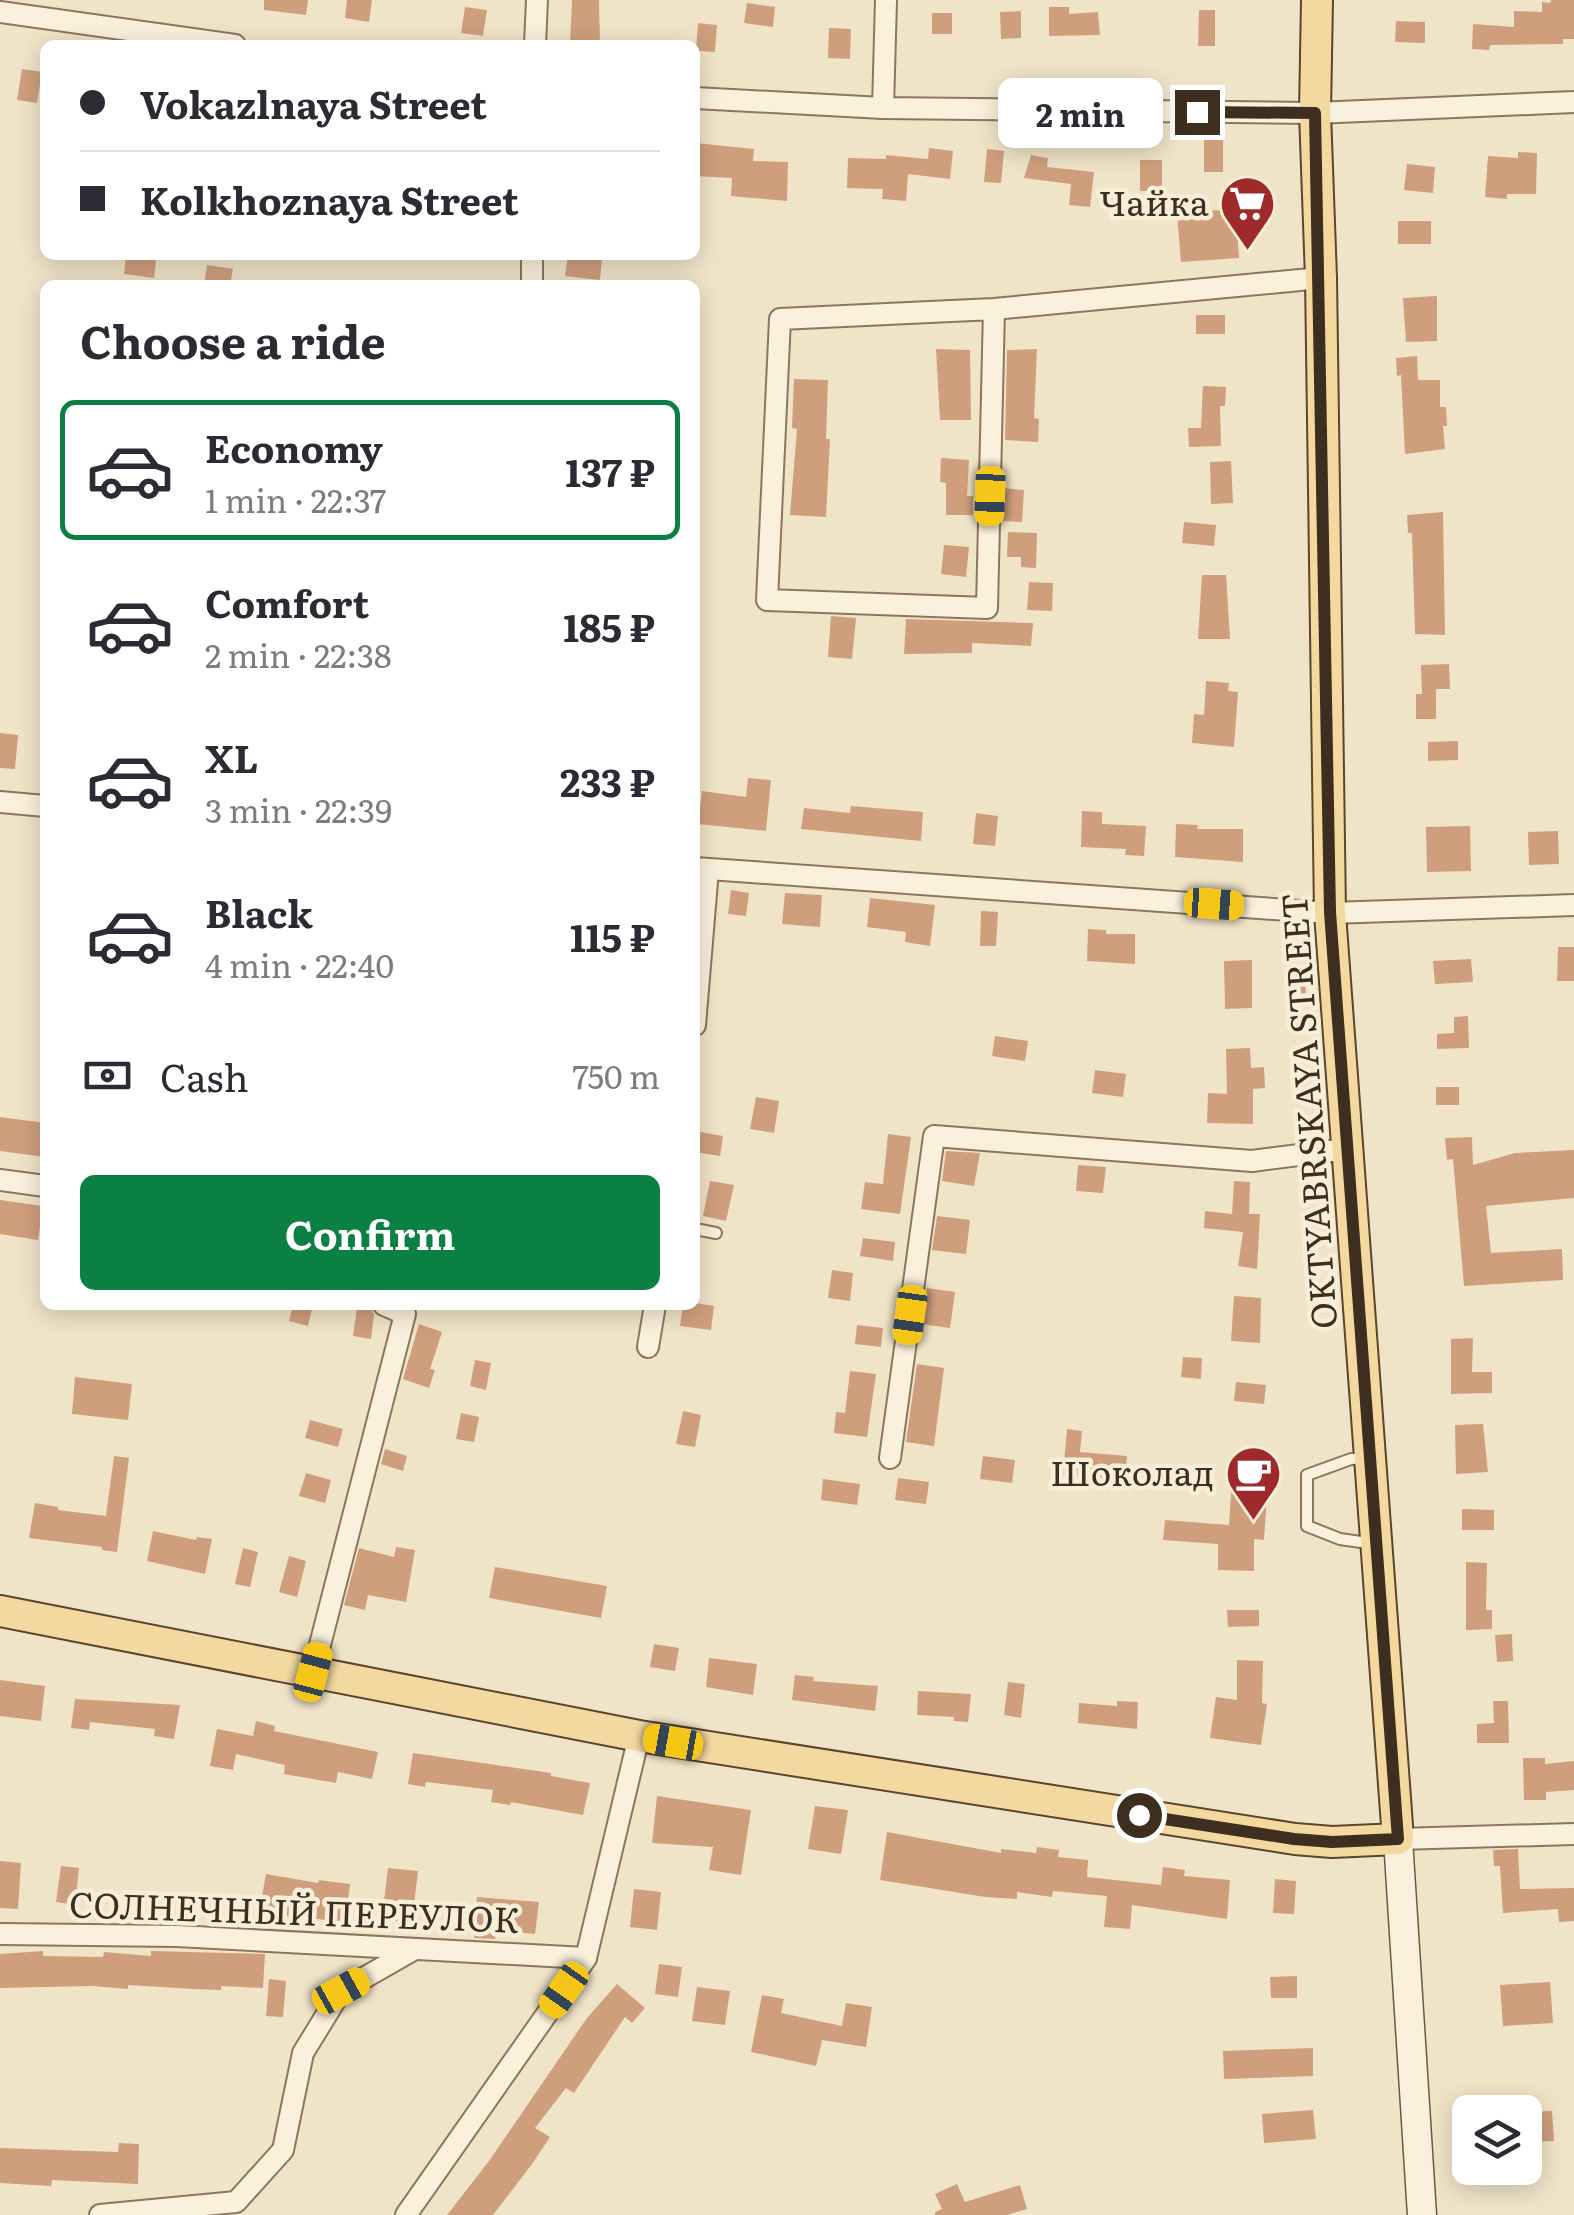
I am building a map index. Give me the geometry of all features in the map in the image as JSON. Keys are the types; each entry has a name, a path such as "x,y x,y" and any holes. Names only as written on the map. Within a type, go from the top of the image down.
{"main road":[{"name":"OKTYABRSKAYA STREET","path":"1317,0 1315,113 1330,912 1372,1458 1422,2215"},
{"path":"0,1611 639,1736 1294,1839 1398,1839"}],"street":[{"path":"536,40 538,0"},
{"path":"882,108 886,0"},
{"path":"0,12 199,40"},
{"path":"700,98 882,108 1315,113 1574,102"},
{"path":"994,308 988,608 767,600 780,320 994,308 1321,278"},
{"path":"0,802 40,806"},
{"path":"700,914 702,869 1330,912 1574,905"},
{"path":"890,1458 934,1136 1252,1161 1346,1150"},
{"path":"0,1180 40,1185"},
{"path":"313,1672 405,1314 396,1310"},
{"path":"648,1347 654,1310"},
{"path":"406,2215 586,1958 639,1736"},
{"path":"1398,1839 1574,1834"},
{"name":"СОЛНЕЧНЫЙ ПЕРЕУЛОК","path":"0,1934 177,1936 586,1958"},
{"path":"100,2215 236,2202 283,2150 303,2053 341,1991 414,1950"}],"lane":[{"path":"700,1230 716,1233"},
{"path":"1372,1458 1350,1460 1307,1476 1307,1526 1340,1539 1378,1545"}],"building":[{"path":"264,0 308,0 306,15 264,10"},
{"path":"347,0 372,0 369,22 345,18"},
{"path":"572,0 599,0 600,40 570,40"},
{"path":"1574,0 1574,39 1563,39 1563,44 1490,45 1489,50 1472,49 1473,24 1514,27 1514,11 1542,12 1542,2"},
{"path":"747,3 775,7 773,27 744,23"},
{"path":"465,7 487,10 483,36 461,33"},
{"path":"1049,7 1069,7 1069,14 1098,12 1100,35 1049,36"},
{"path":"1199,10 1215,10 1215,46 1198,46"},
{"path":"1021,11 1021,38 1001,39 1000,12"},
{"path":"932,13 952,13 952,34 932,34"},
{"path":"1396,21 1425,22 1425,43 1395,42"},
{"path":"698,23 717,25 715,52 700,51 700,40 697,40"},
{"path":"829,28 851,29 850,59 828,58"},
{"path":"22,69 40,72 37,103 17,100"},
{"path":"1204,140 1223,140 1223,172 1204,172"},
{"path":"700,144 754,149 753,161 788,162 787,201 731,196 732,178 700,176"},
{"path":"929,148 953,151 950,179 908,174 906,201 882,199 883,189 847,188 848,158 886,159 886,155 928,159"},
{"path":"987,149 1004,151 1001,183 984,182"},
{"path":"1518,152 1537,153 1536,194 1507,194 1507,199 1485,197 1488,156 1518,158"},
{"path":"1031,155 1048,158 1047,167 1094,172 1090,207 1069,205 1071,184 1024,178"},
{"path":"1140,160 1162,160 1162,191 1140,191"},
{"path":"1407,164 1435,167 1433,193 1404,190"},
{"path":"1236,209 1239,258 1181,262 1177,213"},
{"path":"1398,221 1431,221 1431,244 1398,244"},
{"path":"126,260 156,260 154,278 124,274"},
{"path":"567,260 602,260 600,280 565,276"},
{"path":"207,265 233,269 231,280 205,280"},
{"path":"1437,296 1437,341 1406,342 1403,298"},
{"path":"1196,315 1225,315 1225,334 1196,334"},
{"path":"936,349 970,350 971,420 940,420"},
{"path":"1037,349 1034,418 1039,419 1038,442 1005,440 1007,350"},
{"path":"1417,356 1418,380 1440,380 1440,407 1446,407 1445,449 1405,454 1401,375 1397,376 1396,358"},
{"path":"794,379 828,380 826,517 790,515 797,429 792,428"},
{"path":"1203,386 1226,387 1225,406 1220,406 1221,446 1189,447 1188,428 1201,428"},
{"path":"941,458 969,460 967,496 973,496 973,515 946,515 946,483 940,482"},
{"path":"1231,461 1233,503 1211,504 1210,462"},
{"path":"1004,488 1024,490 1022,522 1003,521"},
{"path":"1443,512 1445,635 1415,634 1412,533 1408,533 1407,515"},
{"path":"1184,522 1216,525 1214,546 1182,543"},
{"path":"1008,532 1037,533 1036,568 1021,567 1021,557 1007,557"},
{"path":"944,545 969,547 966,577 941,574"},
{"path":"1202,575 1226,575 1230,639 1198,639"},
{"path":"1029,582 1053,583 1052,611 1027,610"},
{"path":"831,616 856,618 852,659 828,657"},
{"path":"906,619 1033,623 1031,646 972,643 972,653 904,654"},
{"path":"1449,664 1450,689 1436,689 1436,719 1416,719 1416,694 1422,694 1421,665"},
{"path":"1206,681 1229,683 1228,691 1238,692 1234,747 1192,743 1194,714 1204,715"},
{"path":"0,733 18,735 15,769 0,768"},
{"path":"1458,741 1458,760 1428,761 1428,742"},
{"path":"748,778 771,780 766,831 700,824 702,791 746,797"},
{"path":"851,806 923,812 921,841 801,829 804,808 850,813"},
{"path":"1082,811 1102,812 1102,824 1146,826 1144,856 1125,855 1126,849 1081,847"},
{"path":"976,813 998,816 995,846 973,844"},
{"path":"1176,824 1198,825 1197,829 1243,829 1243,862 1175,857"},
{"path":"1470,826 1471,871 1427,872 1426,827"},
{"path":"1558,831 1559,864 1529,865 1528,832"},
{"path":"731,890 749,893 746,916 728,914"},
{"path":"785,893 822,895 820,927 782,924"},
{"path":"870,898 935,905 930,946 905,942 906,932 867,927"},
{"path":"981,911 998,912 996,946 980,946"},
{"path":"1088,929 1106,930 1106,934 1135,934 1135,964 1087,961"},
{"path":"1558,947 1574,947 1574,981 1557,981"},
{"path":"1471,959 1473,982 1435,984 1433,961"},
{"path":"1252,960 1252,1008 1225,1009 1224,961"},
{"path":"1304,976 1306,993 1292,994 1290,978"},
{"path":"1468,1016 1469,1048 1437,1049 1437,1034 1454,1033 1454,1017"},
{"path":"995,1036 1028,1041 1025,1061 992,1056"},
{"path":"1250,1048 1251,1068 1264,1067 1265,1088 1253,1089 1253,1124 1207,1123 1208,1093 1227,1094 1226,1049"},
{"path":"1095,1070 1126,1074 1123,1097 1092,1093"},
{"path":"1436,1087 1459,1087 1459,1105 1436,1105"},
{"path":"756,1097 779,1101 774,1133 750,1129"},
{"path":"0,1117 40,1122 40,1156 0,1151"},
{"path":"700,1132 723,1136 720,1156 700,1153"},
{"path":"888,1134 911,1137 900,1214 861,1209 865,1182 883,1184"},
{"path":"1472,1137 1473,1165 1515,1153 1574,1150 1574,1198 1486,1206 1491,1253 1562,1249 1563,1280 1464,1286 1453,1159 1447,1160 1445,1138"},
{"path":"946,1151 980,1153 974,1186 942,1181"},
{"path":"1078,1165 1106,1167 1103,1193 1076,1191"},
{"path":"710,1181 734,1185 726,1221 703,1216"},
{"path":"1234,1181 1250,1182 1249,1214 1260,1214 1257,1269 1238,1266 1243,1232 1204,1228 1205,1211 1232,1214"},
{"path":"0,1200 40,1206 38,1240 0,1234"},
{"path":"937,1216 970,1220 966,1254 932,1250"},
{"path":"863,1238 895,1242 893,1261 860,1256"},
{"path":"832,1270 853,1273 850,1301 828,1298"},
{"path":"927,1288 955,1292 950,1328 922,1324"},
{"path":"1234,1296 1261,1298 1260,1343 1231,1341"},
{"path":"700,1304 714,1306 711,1330 680,1326 682,1310 700,1310"},
{"path":"292,1310 312,1310 308,1326 289,1321"},
{"path":"357,1310 372,1310 371,1339 353,1336"},
{"path":"419,1324 442,1332 430,1369 435,1370 429,1388 403,1379"},
{"path":"857,1325 883,1328 881,1347 855,1344"},
{"path":"1473,1338 1472,1372 1492,1372 1492,1393 1451,1394 1451,1339"},
{"path":"1183,1357 1202,1358 1201,1379 1181,1377"},
{"path":"475,1360 491,1363 486,1390 470,1386"},
{"path":"917,1364 944,1368 934,1446 906,1442"},
{"path":"850,1371 876,1374 867,1437 834,1433 836,1412 845,1413"},
{"path":"75,1377 132,1384 128,1420 72,1414"},
{"path":"1236,1382 1266,1385 1264,1404 1234,1401"},
{"path":"683,1411 701,1415 695,1447 676,1444"},
{"path":"461,1413 479,1417 474,1442 456,1439"},
{"path":"310,1420 343,1429 338,1447 305,1438"},
{"path":"1483,1424 1488,1472 1456,1474 1455,1425"},
{"path":"1067,1429 1082,1431 1080,1452 1127,1456 1125,1480 1063,1475"},
{"path":"385,1449 407,1456 403,1471 381,1464"},
{"path":"114,1456 129,1458 117,1552 29,1538 35,1503 106,1516"},
{"path":"983,1456 1015,1460 1012,1483 980,1479"},
{"path":"1233,1464 1269,1466 1264,1540 1254,1539 1254,1571 1218,1570 1218,1544 1163,1540 1165,1520 1229,1525"},
{"path":"306,1473 331,1480 325,1503 299,1496"},
{"path":"898,1478 929,1482 926,1504 895,1500"},
{"path":"823,1479 860,1484 857,1505 821,1500"},
{"path":"1462,1509 1494,1510 1494,1530 1462,1530"},
{"path":"153,1531 196,1540 212,1539 205,1574 147,1561"},
{"path":"396,1547 415,1550 406,1602 368,1595 365,1610 344,1605 359,1548 394,1557"},
{"path":"243,1548 258,1552 250,1587 235,1584"},
{"path":"289,1556 306,1561 297,1597 279,1592"},
{"path":"1466,1562 1487,1563 1486,1610 1492,1610 1492,1629 1466,1630"},
{"path":"495,1567 607,1586 601,1618 489,1598"},
{"path":"1227,1610 1259,1610 1259,1626 1228,1627"},
{"path":"1512,1634 1513,1661 1497,1662 1495,1635"},
{"path":"654,1644 679,1648 675,1671 650,1667"},
{"path":"709,1658 757,1664 753,1695 706,1687"},
{"path":"1237,1660 1263,1661 1262,1703 1267,1704 1261,1745 1210,1738 1216,1697 1237,1700"},
{"path":"795,1675 814,1677 813,1681 878,1686 875,1711 792,1700"},
{"path":"0,1680 45,1686 41,1721 0,1716"},
{"path":"1008,1682 1025,1684 1021,1718 1004,1715"},
{"path":"918,1691 971,1694 968,1722 954,1721 954,1717 917,1715"},
{"path":"75,1699 180,1705 174,1739 154,1736 155,1729 90,1722 89,1730 71,1728"},
{"path":"1117,1701 1138,1702 1137,1729 1078,1723 1079,1703 1117,1706"},
{"path":"1493,1701 1508,1701 1509,1743 1477,1743 1477,1724 1494,1723"},
{"path":"256,1721 275,1726 274,1731 378,1752 372,1779 338,1772 336,1783 284,1774 285,1765 236,1754 233,1770 210,1766 217,1729 253,1736"},
{"path":"413,1753 551,1773 590,1783 583,1815 491,1802 493,1790 426,1782 425,1787 408,1784"},
{"path":"1523,1758 1545,1758 1545,1764 1574,1761 1574,1790 1546,1792 1546,1800 1524,1800"},
{"path":"657,1796 751,1810 741,1875 709,1870 713,1847 652,1843"},
{"path":"815,1806 848,1810 841,1854 808,1849"},
{"path":"887,1832 1001,1853 1001,1849 1036,1853 1037,1847 1059,1850 1058,1857 1088,1860 1087,1877 1161,1885 1163,1867 1185,1870 1184,1876 1230,1880 1227,1919 1132,1905 1130,1929 1104,1927 1107,1896 1053,1891 1052,1897 1017,1892 1017,1899 985,1897 880,1880"},
{"path":"1518,1849 1520,1889 1574,1888 1574,1921 1559,1922 1558,1909 1503,1913 1500,1866 1494,1866 1493,1850"},
{"path":"0,1861 21,1863 18,1909 0,1908"},
{"path":"61,1866 79,1868 75,1905 56,1902"},
{"path":"388,1868 418,1871 412,1923 382,1919"},
{"path":"266,1874 350,1884 345,1922 259,1913"},
{"path":"1275,1879 1296,1881 1294,1914 1273,1913"},
{"path":"634,1889 661,1892 657,1930 630,1927"},
{"path":"477,1897 539,1902 535,1934 496,1930 495,1939 474,1938"},
{"path":"43,1951 43,1956 103,1957 104,1952 151,1956 151,1951 265,1954 263,1988 0,1988 0,1954"},
{"path":"659,1964 682,1967 678,1997 655,1994"},
{"path":"1297,1976 1297,1998 1271,1998 1270,1977"},
{"path":"269,1979 286,1981 283,2017 266,2016"},
{"path":"1550,1982 1553,2023 1503,2026 1500,1985"},
{"path":"617,1984 645,2008 632,2023 625,2017 574,2093 566,2088 535,2128 550,2137 532,2164 493,2215 447,2215 587,2018"},
{"path":"697,1987 730,1991 725,2025 692,2021"},
{"path":"762,1995 784,1999 781,2013 842,2026 846,2003 872,2007 866,2047 822,2040 816,2066 751,2052"},
{"path":"1313,2048 1313,2076 1224,2079 1223,2051"},
{"path":"1313,2110 1316,2139 1264,2143 1262,2114"},
{"path":"1542,2111 1552,2111 1554,2141 1542,2141"},
{"path":"119,2143 139,2144 138,2184 52,2180 51,2186 0,2183 0,2148 118,2152"},
{"path":"957,2184 965,2202 1020,2185 1027,2209 1007,2215 935,2215 942,2209 935,2194"}],"place":[{"name":"Чайка","path":"1248,253"},
{"name":"Шоколад","path":"1253,1523"}],"route":[{"path":"1139,1815 1294,1839 1398,1839 1330,912 1315,113 1197,112"}]}
